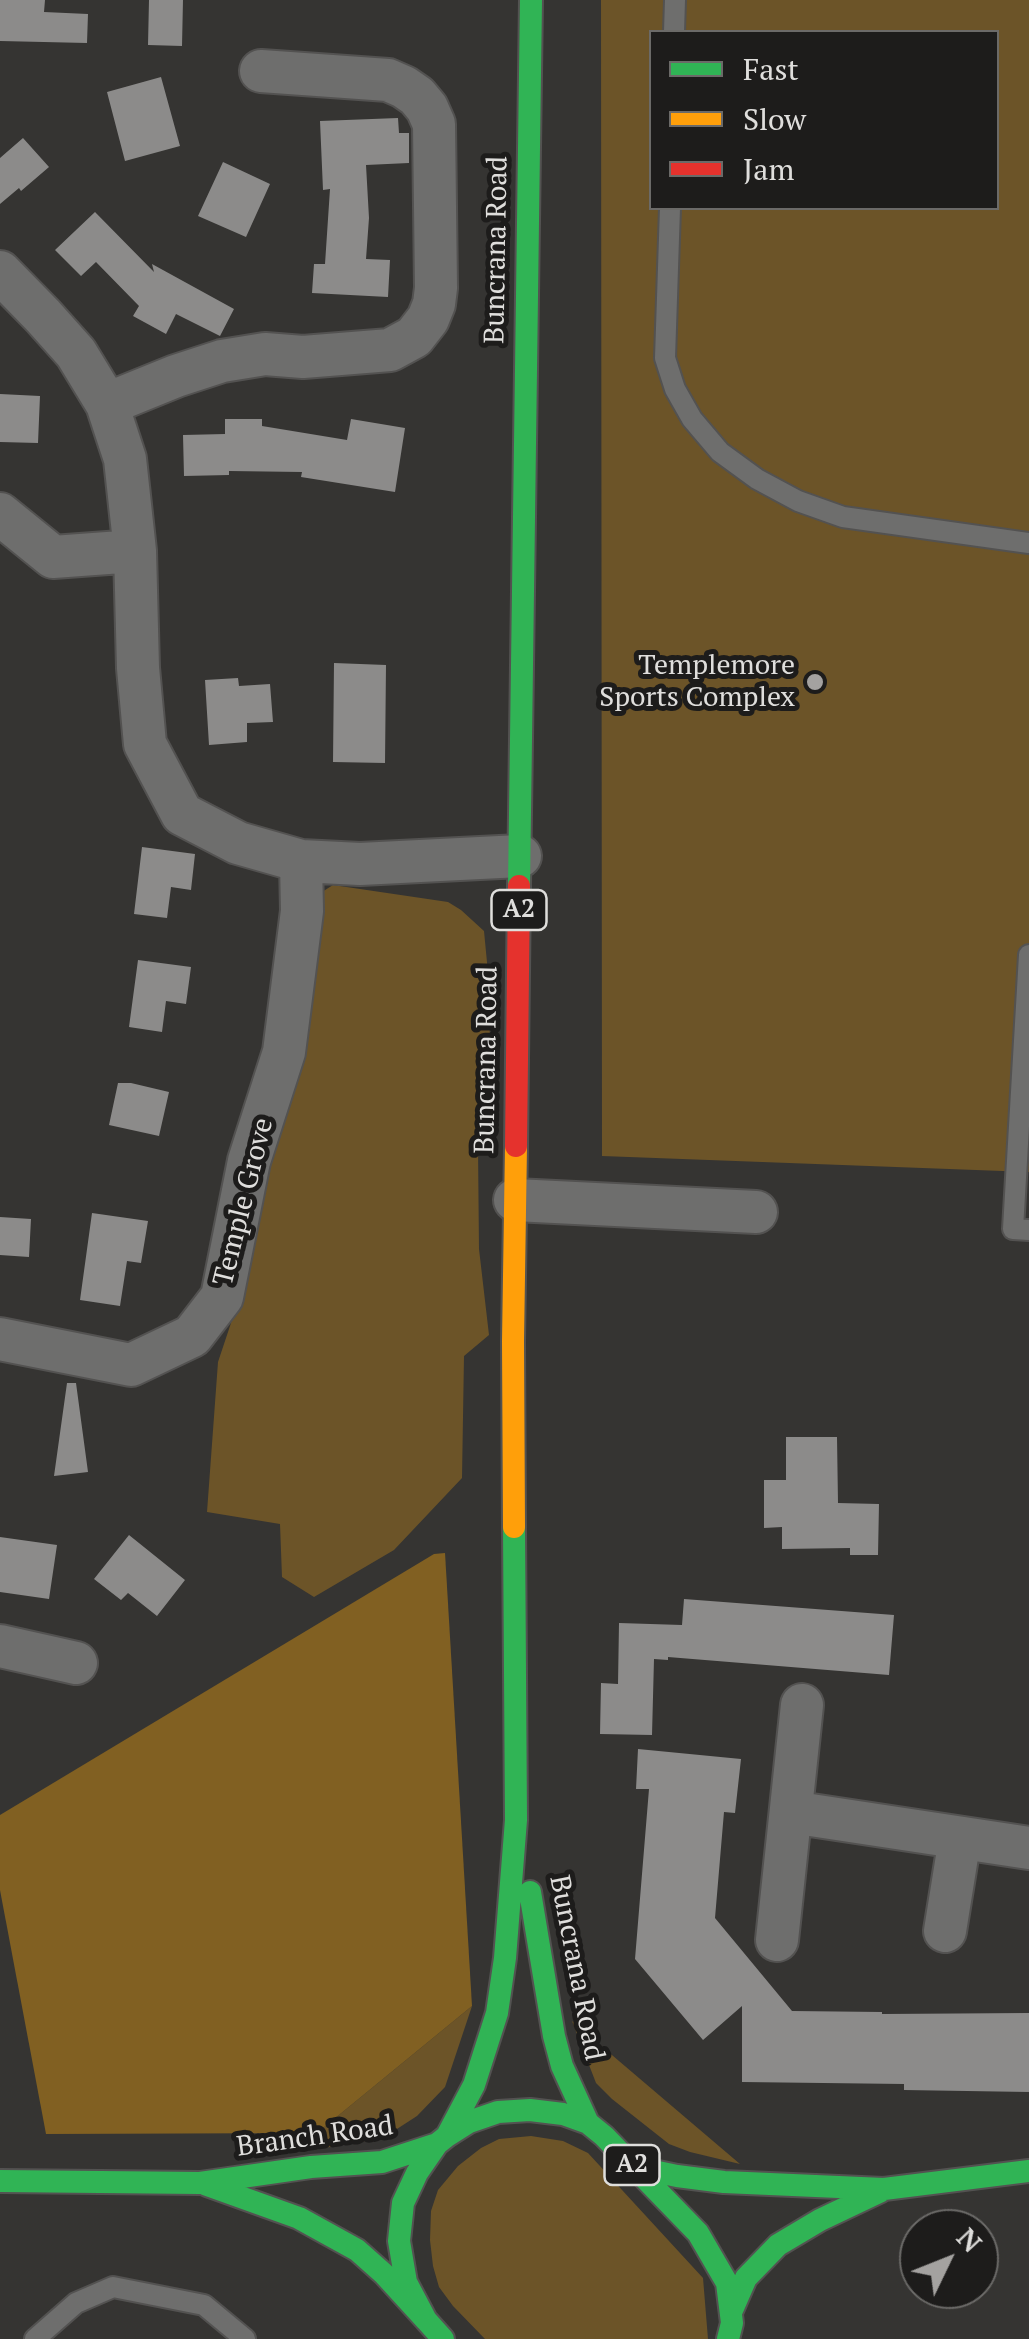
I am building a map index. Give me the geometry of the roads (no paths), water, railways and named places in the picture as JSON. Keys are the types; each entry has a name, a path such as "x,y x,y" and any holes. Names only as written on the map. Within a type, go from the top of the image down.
{"main road":[{"name":"Buncrana Road","path":"442,2140 474,2084 497,2013 506,1958 516,1820 514,1200 531,0"},
{"name":"Buncrana Road","path":"516,1820 554,2036 562,2066 588,2123"},
{"name":"A2","path":"443,2339 426,2320 406,2282 399,2241 403,2203 417,2173 442,2140 470,2122 498,2112 530,2110 563,2114 588,2123 698,2233 727,2283 732,2328"},
{"name":"Branch Road","path":"0,2180 200,2182 382,2162 442,2140"},
{"path":"634,2166 724,2182 884,2189 1029,2170"},
{"name":"Branch Road","path":"200,2182 328,2232 357,2250 426,2320"},
{"path":"732,2328 746,2278 762,2259 820,2220 884,2189"}],"street":[{"path":"108,404 222,361 264,354 303,357 390,350 414,337 428,319 436,288 434,124 427,108 417,96 388,80 261,71"},
{"path":"0,272 76,353 108,404 125,459 136,551 138,668 145,744 182,814 238,843 301,861 360,864 520,856"},
{"path":"0,514 53,558 136,551"},
{"name":"Temple Grove","path":"0,1339 131,1365 192,1336 222,1297 250,1161 284,1052 302,910 301,861"},
{"path":"514,1200 756,1212"},
{"path":"0,1646 76,1664"},
{"path":"777,1940 802,1704"},
{"path":"790,1812 1029,1848"},
{"path":"945,1931 960,1838"}],"lane":[{"path":"674,30 675,0"},
{"path":"670,210 666,358 675,389 692,419 720,452 757,479 798,501 843,517 1029,543"},
{"path":"1029,955 1013,1229 1029,1230"},
{"path":"35,2339 76,2303 113,2287 204,2305 244,2339"}],"place":[{"name":"Templemore Sports Complex","path":"815,682"}]}
